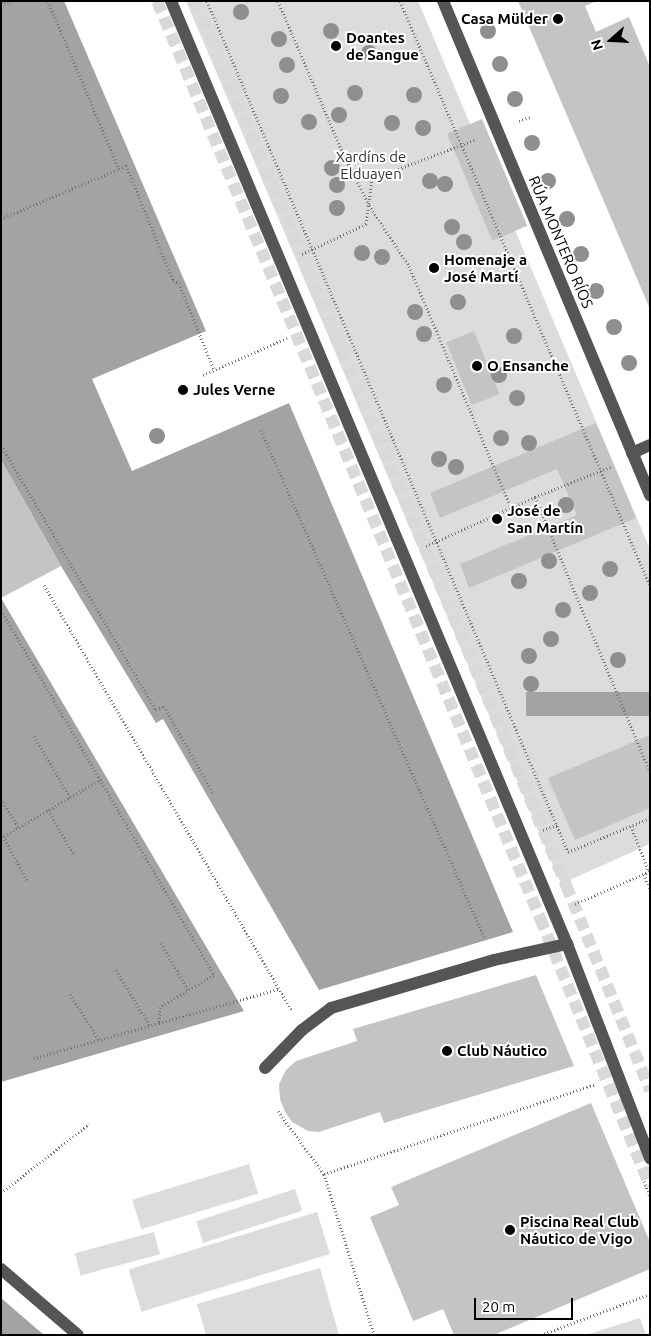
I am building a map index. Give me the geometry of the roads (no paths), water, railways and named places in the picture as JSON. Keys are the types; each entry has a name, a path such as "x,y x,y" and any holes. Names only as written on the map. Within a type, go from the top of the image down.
{"street":[{"path":"171,1 554,913 650,1158"},
{"name":"RÚA MONTERO RÍOS","path":"443,1 650,495"},
{"path":"632,453 650,445"},
{"path":"265,1068 302,1030 331,1008 494,960 566,944"},
{"path":"1,1269 78,1335"}],"tunnel":[{"path":"157,1 650,1186"},
{"path":"195,1 566,885 650,1090"}],"place":[{"name":"Casa Mülder","path":"558,19"},
{"name":"Doantes de Sangue","path":"336,46"},
{"name":"Homenaje a José Martí","path":"434,268"},
{"name":"O Ensanche","path":"477,366"},
{"name":"Jules Verne","path":"183,390"},
{"name":"José de San Martín","path":"497,519"},
{"name":"Club Náutico","path":"447,1051"},
{"name":"Piscina Real Club Náutico de Vigo","path":"510,1230"}],"park label":[{"name":"Xardíns de Elduayen","path":"371,164"}]}
